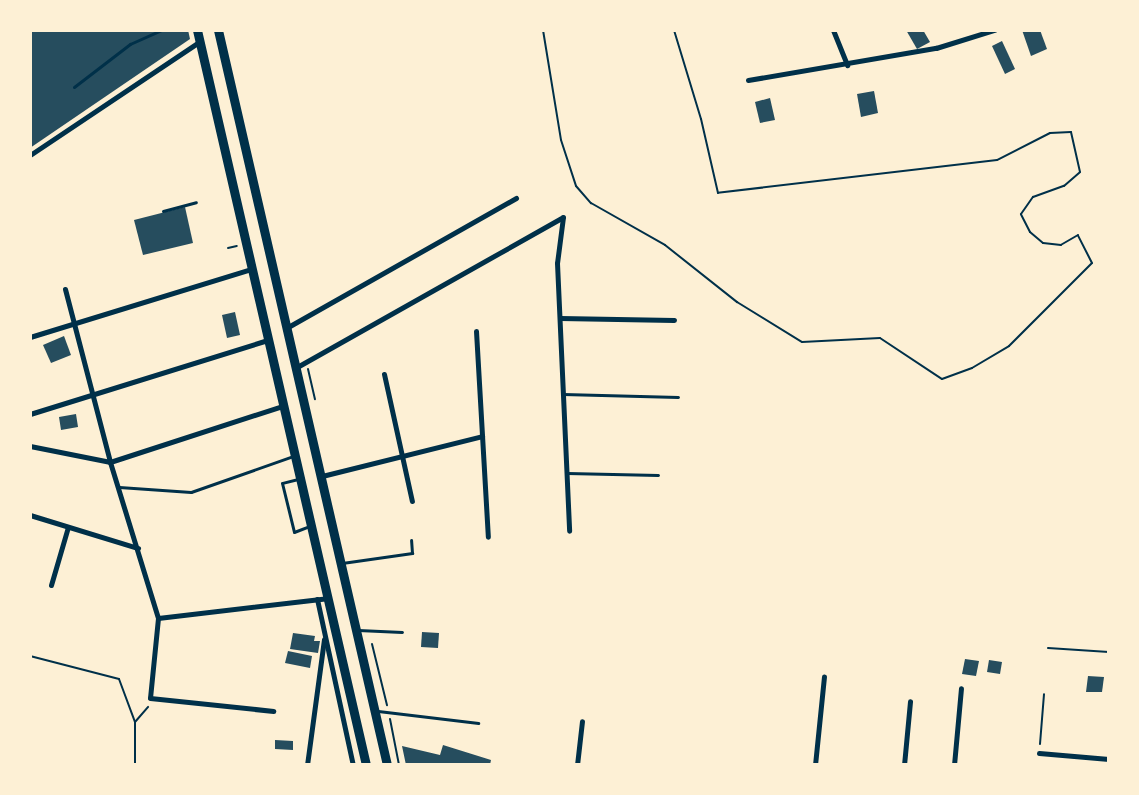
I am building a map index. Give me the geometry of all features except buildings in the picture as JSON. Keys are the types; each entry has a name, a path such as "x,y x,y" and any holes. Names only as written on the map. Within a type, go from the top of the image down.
{"main road":[{"path":"197,30 310,526 322,599 329,610 366,765"},
{"path":"218,30 387,765"},
{"path":"257,294 278,289"}],"street":[{"path":"833,30 847,65"},
{"path":"748,80 936,48 994,30"},
{"path":"30,155 200,41"},
{"path":"287,328 516,198"},
{"path":"296,368 563,217 557,263 569,531"},
{"path":"30,337 251,269"},
{"path":"65,289 110,462 158,618 150,698 273,711"},
{"path":"560,318 674,320"},
{"path":"476,331 488,537"},
{"path":"30,414 267,340"},
{"path":"384,374 412,501"},
{"path":"30,446 110,462 282,406"},
{"path":"322,476 482,436"},
{"path":"30,515 138,548"},
{"path":"51,585 68,527"},
{"path":"158,618 322,599 324,635 353,765"},
{"path":"307,765 329,610"},
{"path":"815,765 824,676"},
{"path":"954,765 961,688"},
{"path":"904,765 910,701"},
{"path":"577,765 582,721"},
{"path":"1039,753 1109,759"}],"lane":[{"path":"74,87 130,44 161,30"},
{"path":"163,211 196,202"},
{"path":"563,394 678,397"},
{"path":"119,487 191,492 294,456"},
{"path":"567,473 658,475"},
{"path":"299,479 282,483 294,532 310,526"},
{"path":"341,563 412,553 411,540"},
{"path":"357,630 402,632"},
{"path":"375,710 478,723"}],"path":[{"path":"543,30 561,140 576,186 591,203 665,245 737,302 802,342 880,338 942,379 972,368 1009,346 1092,263 1078,235 1061,245 1043,243 1030,232 1021,214 1033,197 1064,186 1080,172 1071,132 1050,133 997,160 718,193 701,119 674,30"},
{"path":"307,362 315,399"},
{"path":"1048,648 1109,652"},
{"path":"30,656 119,679 135,722 135,765"},
{"path":"1039,753 1044,694"},
{"path":"135,722 146,713 150,698"}]}
